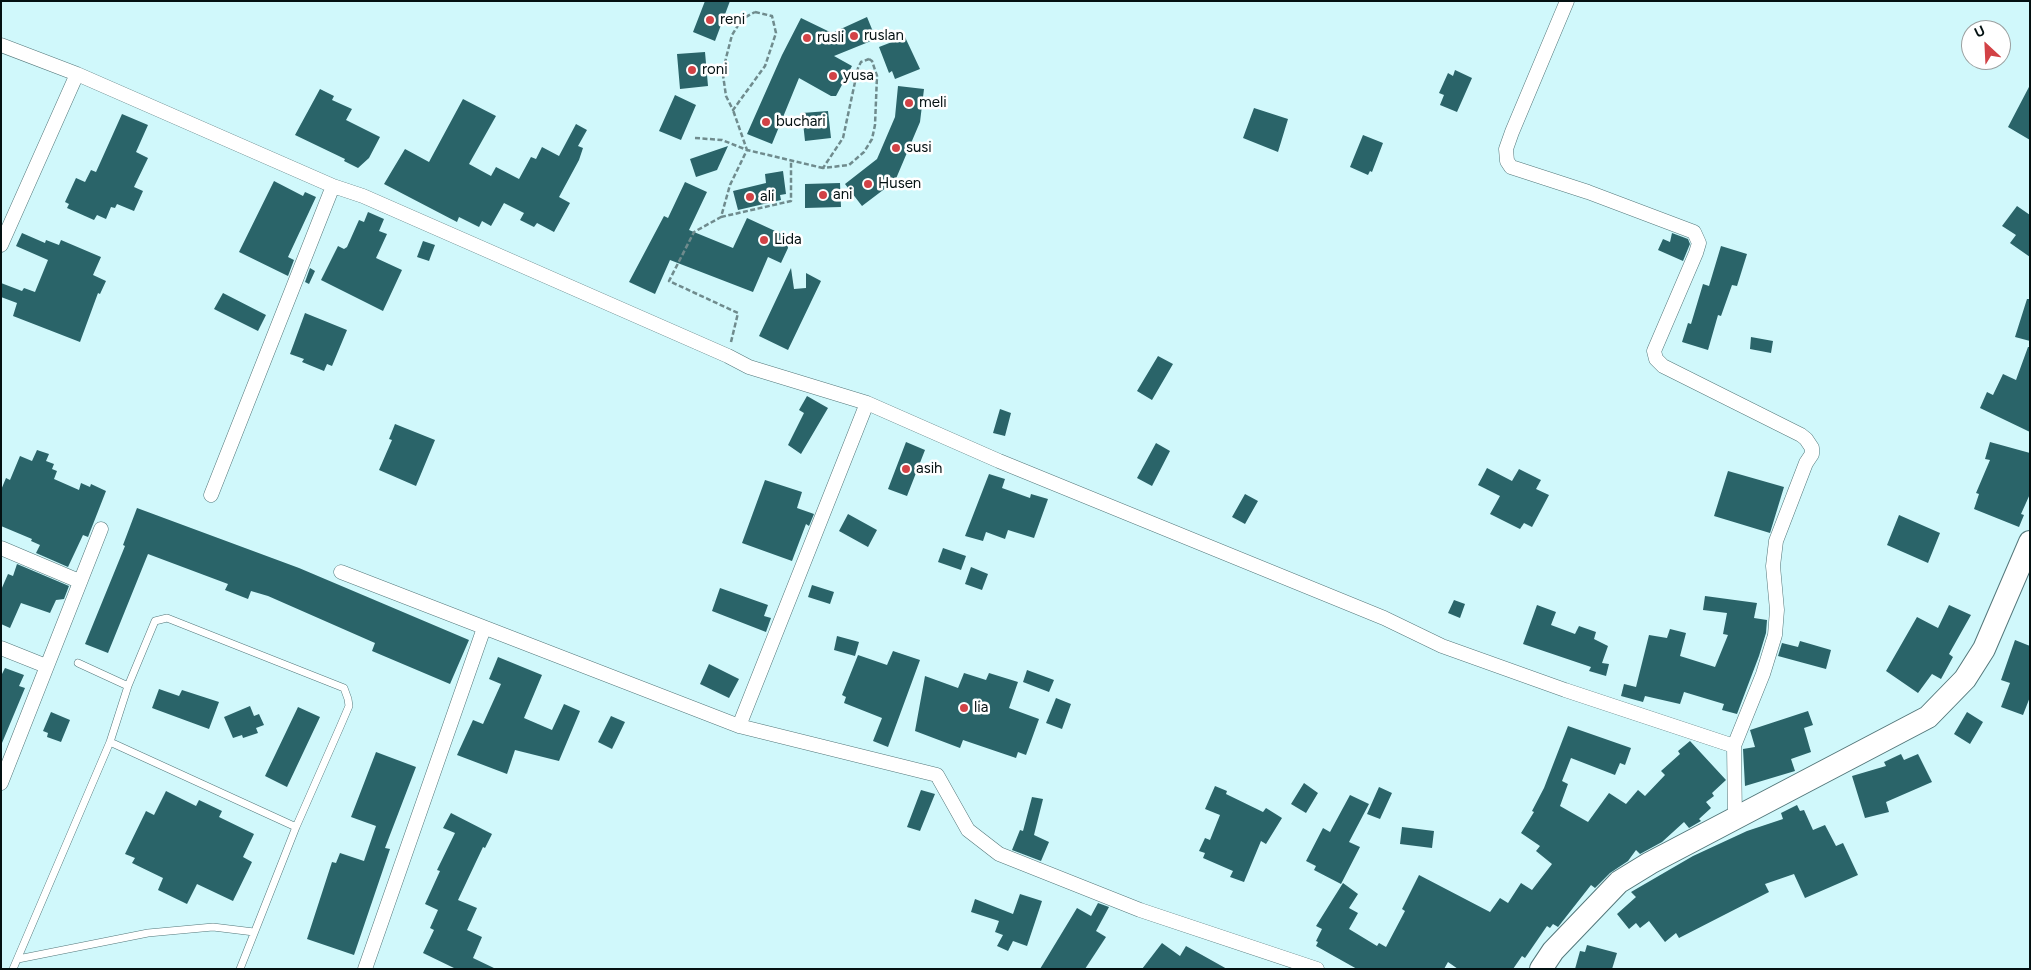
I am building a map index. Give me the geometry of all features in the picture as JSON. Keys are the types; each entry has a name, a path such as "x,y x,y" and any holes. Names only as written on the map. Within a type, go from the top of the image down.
{"main road":[{"path":"1541,969 1553,951 1619,882 1650,863 1912,727 1928,718 1943,705 1965,679 1984,649 2030,542"}],"street":[{"path":"1566,1 1512,132 1506,149 1507,161 1511,167 1588,192 1694,232 1699,243 1654,351 1656,359 1663,366 1801,435 1812,448 1812,454 1806,463 1776,541 1774,566 1777,610 1775,635 1763,674 1734,746 1736,819"},
{"path":"1,45 77,74 333,186 363,196 728,356 749,367 867,403 999,461 1384,618 1442,646 1565,690 1734,746"},
{"path":"1,246 5,225 77,74"},
{"path":"211,495 333,186"},
{"path":"739,726 867,403"},
{"path":"1,783 7,751 46,666 101,529"},
{"path":"1,548 79,581"},
{"path":"341,572 739,726 937,775 968,830 999,854 1140,910 1317,969"},
{"path":"365,969 484,628"},
{"path":"1,648 46,666"}],"lane":[{"path":"13,969 110,742 128,686 155,621 167,618 344,688 349,706 296,827 240,969"},
{"path":"78,663 128,686"},
{"path":"110,742 296,827"},
{"path":"18,958 148,933 213,927 254,932"}],"path":[{"path":"721,218 730,185 747,150 726,96 723,75 732,35 742,19 755,12 765,13 772,16 776,33 764,66 733,110"},
{"path":"695,138 722,140 747,150 791,162 823,168 848,165 864,152 872,139 875,126 877,76 872,61 869,59 861,62 858,68 844,138 823,168"},
{"path":"728,356 738,313 669,280 694,232 721,218 791,201 791,162"}],"building":[{"name":"reni","path":"705,1 730,1 715,41 693,32"},
{"path":"867,17 876,39 834,56 852,66 836,96 831,96 799,78 772,144 747,134 782,55 801,18 832,33"},
{"path":"905,37 920,69 895,79 892,71 889,73 879,47"},
{"name":"roni","path":"705,52 708,86 680,89 677,54"},
{"path":"1455,70 1472,78 1457,112 1440,105 1444,95 1439,93 1448,73 1453,76"},
{"path":"2030,85 2030,140 2008,127"},
{"path":"898,86 924,89 920,122 895,181 862,206 845,184 877,159 895,117"},
{"path":"320,89 334,96 332,100 352,109 346,120 380,137 369,158 358,168 344,161 345,159 295,135"},
{"path":"675,95 696,105 681,140 659,131"},
{"path":"463,99 496,116 469,164 491,176 496,167 519,179 531,157 536,159 542,147 559,156 576,124 587,130 578,146 583,148 579,160 559,197 570,203 554,232 537,223 534,227 520,220 524,213 504,203 491,226 482,221 479,227 459,217 457,222 384,184 405,149 429,162"},
{"path":"1254,108 1288,119 1278,152 1243,138"},
{"path":"828,111 831,138 805,141 802,113"},
{"path":"122,114 148,125 136,152 148,158 134,187 143,191 134,211 117,204 115,208 111,207 106,219 97,215 94,220 67,208 69,204 65,202 76,178 85,182 91,170 96,172"},
{"path":"1363,135 1383,143 1372,172 1370,171 1368,175 1350,167"},
{"path":"728,146 717,170 696,177 690,159"},
{"path":"783,171 786,194 780,195 781,200 738,210 733,191 766,183 765,174"},
{"path":"274,181 303,196 305,192 316,197 288,257 294,260 288,276 239,252"},
{"path":"685,182 707,192 689,230 733,248 747,218 786,236 788,248 781,263 768,257 753,292 670,260 655,294 629,282 664,216 668,218"},
{"name":"ani","path":"840,183 841,207 805,208 805,184"},
{"path":"2017,206 2030,215 2030,257 2010,243 2016,235 2002,226"},
{"path":"368,212 384,219 379,231 387,234 376,258 402,270 383,311 321,280 338,246 344,249 347,247 359,220 364,222"},
{"path":"22,233 45,243 46,240 59,245 61,240 101,257 93,275 106,281 100,294 98,293 80,342 13,316 17,303 1,297 1,283 22,291 24,288 35,292 48,260 16,246"},
{"path":"1672,233 1688,239 1690,244 1683,261 1658,250 1663,239 1670,242"},
{"path":"423,241 435,245 429,261 417,257"},
{"path":"1721,246 1747,254 1737,286 1732,285 1721,316 1718,315 1708,350 1682,342 1688,323 1691,324 1703,284 1709,286"},
{"path":"310,268 315,271 309,284 305,282"},
{"path":"791,268 794,289 806,288 806,273 821,281 788,350 759,336"},
{"path":"223,293 266,315 258,331 214,309"},
{"path":"2027,299 2030,299 2030,341 2015,337"},
{"path":"305,313 347,330 332,366 327,364 324,371 302,362 304,359 290,354"},
{"path":"1751,337 1773,341 1771,353 1750,349"},
{"path":"2028,347 2030,347 2030,432 1980,408 1987,392 1993,395 2003,374 2016,380"},
{"path":"1158,356 1173,364 1152,400 1137,391"},
{"path":"807,396 828,408 801,454 788,445 804,413 799,410"},
{"path":"1000,409 1011,413 1005,436 993,433"},
{"path":"395,424 435,440 416,486 379,470 392,440 389,439"},
{"name":"asih","path":"906,442 925,450 907,496 888,489"},
{"path":"1990,442 2030,453 2030,494 2021,514 2024,515 2019,527 1974,509 1979,494 1976,493 1990,460 1985,459"},
{"path":"1156,443 1170,451 1152,486 1137,478"},
{"path":"37,450 49,454 46,461 54,464 52,469 57,471 54,479 79,490 81,483 90,487 91,484 106,491 88,537 83,535 68,567 36,553 40,545 31,541 32,539 1,526 1,490 6,478 10,480 20,456 32,461"},
{"path":"1487,468 1512,481 1519,469 1541,480 1536,489 1549,495 1532,527 1524,523 1520,529 1490,514 1500,496 1478,485"},
{"path":"1728,471 1784,487 1770,533 1714,516"},
{"path":"989,474 1005,479 1002,488 1030,498 1031,494 1048,499 1034,538 1008,530 1005,539 986,532 983,541 965,536"},
{"path":"765,480 802,492 797,508 814,514 809,526 806,524 792,561 742,543"},
{"path":"1245,494 1258,501 1245,524 1232,517"},
{"path":"137,508 299,568 469,640 450,684 372,651 375,643 268,596 251,591 248,599 225,590 228,584 148,554 108,653 85,644 125,546 123,545"},
{"path":"848,514 877,530 868,547 839,531"},
{"path":"1899,515 1940,533 1928,563 1887,545"},
{"path":"943,548 966,556 961,570 938,562"},
{"path":"17,564 69,586 64,599 56,600 50,613 21,603 10,628 1,624 1,590 8,574 13,576"},
{"path":"971,567 988,574 982,590 965,584"},
{"path":"812,585 834,592 830,604 808,597"},
{"path":"720,588 768,605 764,616 771,618 766,632 712,611"},
{"path":"1705,596 1757,603 1754,618 1767,620 1766,633 1759,656 1737,714 1722,710 1724,704 1684,692 1680,704 1645,696 1643,702 1621,696 1624,684 1636,687 1649,635 1667,638 1670,629 1686,633 1680,656 1715,667 1728,635 1723,634 1727,613 1703,610"},
{"path":"1454,600 1465,604 1460,618 1448,613"},
{"path":"1537,605 1556,612 1551,625 1575,634 1579,626 1596,632 1594,639 1608,646 1602,663 1609,664 1606,676 1589,671 1591,667 1523,644"},
{"path":"1949,605 1971,615 1949,654 1953,657 1941,679 1932,674 1918,693 1886,671 1917,617 1938,628"},
{"path":"837,636 859,642 855,656 834,650"},
{"path":"2015,640 2030,646 2030,697 2023,715 2001,707 2010,683 2001,680"},
{"path":"1800,641 1831,650 1826,669 1778,656 1782,643 1798,647"},
{"path":"893,651 920,660 888,747 873,741 882,718 844,703 846,697 842,695 858,655 887,665"},
{"path":"498,657 542,675 524,718 552,730 564,704 580,711 559,761 515,750 507,774 457,755 473,720 483,724 501,684 489,679"},
{"path":"709,664 739,679 729,698 700,684"},
{"path":"5,668 24,675 19,686 25,688 2,743 1,676"},
{"path":"1027,670 1054,680 1049,692 1023,682"},
{"path":"964,673 986,680 989,673 1018,682 1009,708 1039,719 1026,755 1018,752 1016,758 963,740 960,748 915,731 925,676 958,688"},
{"path":"159,689 179,696 182,690 219,702 209,729 152,708"},
{"path":"1056,698 1071,704 1062,729 1046,723"},
{"path":"250,706 254,716 259,714 264,725 256,728 258,733 243,738 242,735 233,738 224,717"},
{"path":"298,707 320,717 287,787 265,776"},
{"path":"1808,711 1813,725 1804,728 1811,752 1791,759 1795,771 1745,786 1743,749 1755,747 1750,730"},
{"path":"51,712 70,720 61,742 47,737 48,733 43,731"},
{"path":"1967,712 1983,722 1970,744 1954,734"},
{"path":"611,716 625,722 612,749 598,742"},
{"path":"1568,726 1631,748 1625,765 1620,763 1615,775 1571,758 1562,781 1568,784 1560,806 1588,822 1609,793 1626,804 1638,790 1645,796 1665,775 1661,771 1680,754 1678,751 1690,741 1726,780 1712,793 1714,796 1706,802 1711,808 1699,819 1701,821 1689,828 1684,822 1662,842 1640,854 1636,850 1628,861 1610,873 1595,888 1591,885 1558,927 1553,924 1550,928 1547,926 1525,958 1522,956 1513,969 1458,969 1448,962 1444,969 1357,969 1316,946 1318,942 1316,941 1322,929 1316,926 1343,883 1358,894 1349,908 1358,913 1349,929 1377,946 1379,943 1386,947 1405,911 1402,909 1419,875 1490,912 1500,898 1508,903 1521,883 1532,890 1552,864 1536,851 1540,846 1521,833 1534,812 1532,811 1544,788"},
{"path":"376,752 416,767 385,848 390,849 354,955 307,939 332,862 336,863 340,853 364,861 376,826 351,817"},
{"path":"1901,754 1904,760 1918,754 1932,782 1886,802 1889,812 1865,818 1852,776 1886,766 1884,762"},
{"path":"1304,783 1318,793 1306,813 1291,804"},
{"path":"1215,786 1227,791 1226,794 1263,812 1266,808 1282,818 1266,844 1261,841 1244,882 1230,877 1233,871 1203,858 1205,853 1199,851 1205,838 1210,840 1220,815 1205,809"},
{"path":"1379,787 1392,793 1380,819 1367,814"},
{"path":"921,790 935,794 920,831 907,827"},
{"path":"166,791 196,806 199,800 222,811 219,817 254,834 243,857 252,862 233,901 197,884 187,904 158,890 163,878 132,863 135,858 125,854 146,811 154,815"},
{"path":"1350,795 1369,804 1349,842 1360,847 1341,884 1314,870 1316,866 1306,861 1323,828 1330,832"},
{"path":"1032,797 1043,799 1034,835 1049,842 1041,861 1012,850 1020,830 1023,831"},
{"path":"1797,805 1800,811 1804,810 1813,830 1825,825 1836,846 1843,843 1858,875 1805,898 1794,874 1765,884 1769,892 1679,938 1676,933 1665,942 1649,921 1640,928 1636,923 1629,929 1617,914 1636,897 1631,892 1693,856 1747,831 1783,819 1781,813"},
{"path":"451,813 492,834 485,848 483,847 458,900 477,908 467,930 482,937 473,958 496,969 456,969 423,953 434,930 430,928 438,910 425,904 440,871 437,870 455,833 443,828"},
{"path":"1402,827 1434,831 1432,848 1400,844"},
{"path":"1020,894 1042,901 1027,946 1013,941 1008,951 997,946 1003,935 995,932 999,921 971,912 975,899 1013,914"},
{"path":"1098,903 1109,907 1096,931 1106,937 1085,969 1040,969 1077,908 1091,916"},
{"path":"1162,943 1180,956 1186,946 1227,969 1142,969"},
{"path":"1587,945 1617,953 1612,969 1575,969 1580,951 1585,952"}],"place":[{"name":"reni","path":"710,20"},
{"name":"ruslan","path":"854,36"},
{"name":"rusli","path":"807,38"},
{"name":"roni","path":"692,70"},
{"name":"yusa","path":"833,76"},
{"name":"meli","path":"909,103"},
{"name":"buchari","path":"766,122"},
{"name":"susi","path":"896,148"},
{"name":"Husen","path":"868,184"},
{"name":"ani","path":"823,195"},
{"name":"ali","path":"750,197"},
{"name":"Lida","path":"764,240"},
{"name":"asih","path":"906,469"},
{"name":"lia","path":"964,708"}]}
